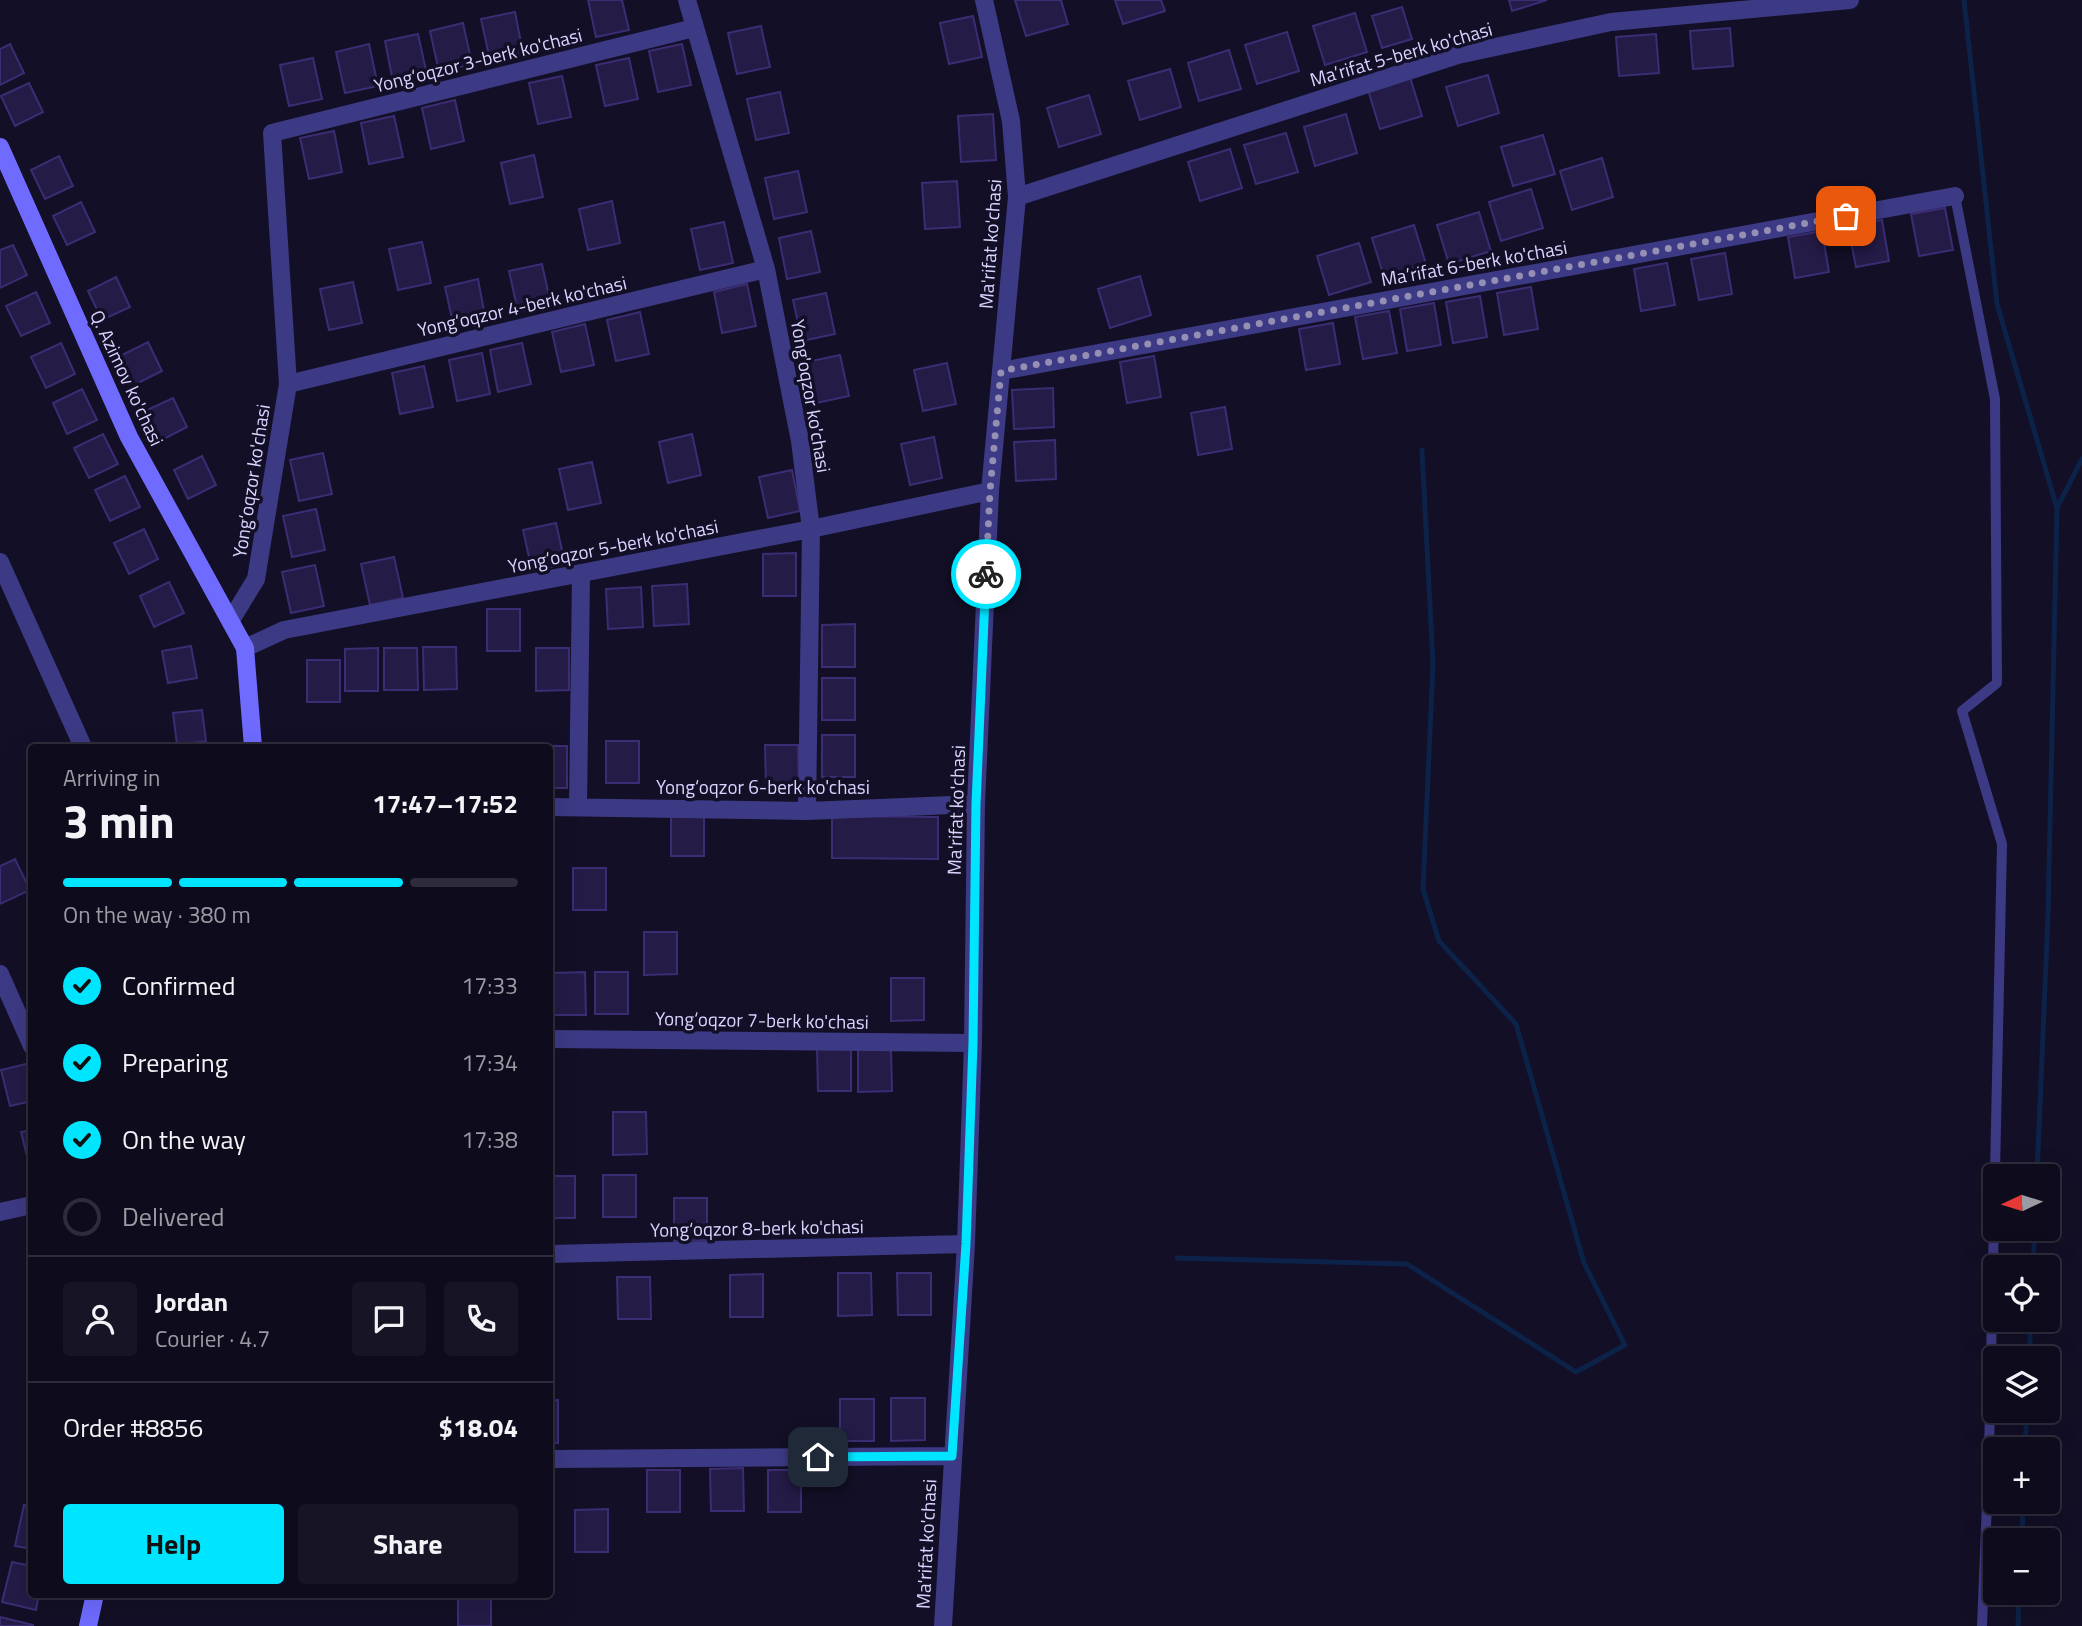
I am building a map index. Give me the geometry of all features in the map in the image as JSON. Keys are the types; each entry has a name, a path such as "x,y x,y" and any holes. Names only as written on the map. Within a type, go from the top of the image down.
{"main road":[{"name":"Q. Azimov ko'chasi","path":"0,146 129,437 245,648"},
{"path":"245,648 253,744"},
{"path":"88,1626 94,1598"}],"street":[{"name":"Yong'oqzor ko'chasi","path":"687,0 766,269 800,441 811,529 807,811"},
{"name":"Ma'rifat ko'chasi","path":"943,1626 966,1244 973,1043 976,804 990,491 1017,197 1011,121 984,0"},
{"name":"Ma’rifat 5-berk ko'chasi","path":"1017,197 1458,55 1611,22 1850,0"},
{"name":"Yong‘oqzor 3-berk ko'chasi","path":"288,384 272,133 694,28"},
{"name":"Ma’rifat 6-berk ko'chasi","path":"1001,371 1955,196"},
{"name":"Yong‘oqzor 4-berk ko'chasi","path":"288,384 766,269"},
{"name":"Yong‘oqzor ko'chasi","path":"230,620 257,579 288,384"},
{"name":"Yong‘oqzor 5-berk ko'chasi","path":"245,648 284,631 811,529 990,491"},
{"path":"0,562 82,744"},
{"path":"578,807 580,574"},
{"name":"Yong‘oqzor 6-berk ko'chasi","path":"553,807 807,811 976,804"},
{"path":"0,974 28,1037"},
{"name":"Yong‘oqzor 7-berk ko'chasi","path":"553,1039 973,1043"},
{"path":"0,1212 28,1206"},
{"name":"Yong‘oqzor 8-berk ko'chasi","path":"553,1254 966,1244"},
{"path":"553,1459 952,1456"}],"lane":[{"path":"1955,196 1995,399 1997,683 1962,711 2001,844 1989,1440 1982,1626"}],"building":[{"path":"588,0 622,0 629,30 596,37"},
{"path":"1015,0 1061,0 1068,24 1026,36"},
{"path":"1115,0 1161,0 1165,11 1123,24"},
{"path":"1509,0 1547,0 1512,11"},
{"path":"1402,7 1412,39 1382,48 1372,16"},
{"path":"515,12 523,53 490,60 481,19"},
{"path":"1355,13 1367,52 1325,65 1313,26"},
{"path":"973,16 982,57 949,64 940,23"},
{"path":"463,23 472,64 439,72 430,31"},
{"path":"761,26 770,67 737,74 728,33"},
{"path":"1730,28 1733,66 1693,69 1690,31"},
{"path":"1287,32 1299,71 1257,84 1245,45"},
{"path":"418,34 427,75 393,82 385,41"},
{"path":"1656,34 1659,73 1619,76 1616,37"},
{"path":"10,44 24,73 0,85 0,49"},
{"path":"369,44 378,86 345,93 336,52"},
{"path":"682,44 691,85 658,92 649,51"},
{"path":"1229,50 1241,89 1199,101 1188,63"},
{"path":"313,58 322,99 289,106 280,65"},
{"path":"629,58 638,99 605,106 596,65"},
{"path":"1170,69 1181,107 1140,120 1128,81"},
{"path":"1488,75 1499,113 1458,126 1446,87"},
{"path":"562,76 571,117 538,124 529,83"},
{"path":"1410,77 1422,116 1380,129 1368,90"},
{"path":"29,83 43,112 15,126 1,96"},
{"path":"780,92 789,133 756,140 747,99"},
{"path":"1089,95 1101,134 1059,147 1047,108"},
{"path":"455,100 464,141 431,149 422,108"},
{"path":"993,114 996,160 961,162 958,116"},
{"path":"1346,114 1357,153 1315,166 1304,127"},
{"path":"394,116 403,157 369,164 361,123"},
{"path":"334,131 342,172 309,179 300,138"},
{"path":"1286,133 1298,172 1256,184 1244,145"},
{"path":"1543,135 1555,174 1513,186 1501,147"},
{"path":"1230,149 1242,188 1200,201 1188,162"},
{"path":"534,155 543,197 510,204 501,163"},
{"path":"59,156 73,186 45,199 31,170"},
{"path":"1602,158 1613,197 1572,210 1560,171"},
{"path":"798,171 807,212 774,219 765,178"},
{"path":"957,181 960,227 925,229 922,183"},
{"path":"1531,189 1543,228 1501,241 1489,202"},
{"path":"612,201 620,243 588,250 579,209"},
{"path":"81,202 95,232 67,245 53,216"},
{"path":"1945,208 1953,250 1919,256 1911,214"},
{"path":"1479,212 1491,251 1449,264 1437,225"},
{"path":"1882,220 1889,261 1856,267 1848,226"},
{"path":"724,222 733,263 700,270 691,229"},
{"path":"1414,225 1426,264 1384,277 1372,238"},
{"path":"811,231 820,272 787,279 779,238"},
{"path":"1822,231 1829,272 1795,278 1788,237"},
{"path":"422,242 431,283 398,290 389,249"},
{"path":"1359,243 1371,282 1329,295 1317,256"},
{"path":"13,245 27,275 0,288 0,250"},
{"path":"1725,253 1732,294 1699,300 1691,259"},
{"path":"1667,263 1675,305 1641,311 1634,269"},
{"path":"542,264 551,305 518,312 509,271"},
{"path":"1140,276 1151,315 1110,328 1098,289"},
{"path":"116,277 130,307 102,320 88,291"},
{"path":"478,279 486,321 454,328 445,287"},
{"path":"353,282 362,323 329,330 320,289"},
{"path":"747,284 756,326 722,333 714,292"},
{"path":"1531,287 1538,329 1504,335 1497,293"},
{"path":"36,292 50,323 21,336 6,306"},
{"path":"826,293 835,334 802,341 793,300"},
{"path":"1480,296 1487,337 1453,343 1446,302"},
{"path":"1434,303 1441,345 1407,351 1400,309"},
{"path":"1389,311 1397,353 1363,359 1355,317"},
{"path":"640,312 649,354 616,361 607,320"},
{"path":"1333,323 1340,364 1306,370 1299,329"},
{"path":"585,324 594,365 561,372 552,332"},
{"path":"148,342 162,371 134,385 120,356"},
{"path":"61,343 75,374 46,388 31,357"},
{"path":"522,343 531,384 498,392 490,350"},
{"path":"482,353 490,394 457,401 449,360"},
{"path":"840,355 849,396 816,403 807,362"},
{"path":"1154,356 1161,397 1127,403 1120,362"},
{"path":"947,363 956,404 923,411 914,370"},
{"path":"424,366 433,407 400,414 392,373"},
{"path":"1053,388 1054,427 1014,429 1012,390"},
{"path":"82,389 97,420 67,434 53,403"},
{"path":"173,398 187,427 160,441 145,411"},
{"path":"1225,407 1232,449 1198,455 1191,413"},
{"path":"103,434 118,464 89,478 74,448"},
{"path":"692,434 701,475 668,483 659,442"},
{"path":"934,437 942,478 910,485 901,444"},
{"path":"1055,440 1056,479 1016,481 1014,442"},
{"path":"323,453 332,494 299,501 290,460"},
{"path":"202,456 216,485 188,499 174,470"},
{"path":"592,462 601,503 568,510 559,469"},
{"path":"792,470 800,511 768,518 759,477"},
{"path":"125,476 140,507 110,521 95,490"},
{"path":"316,509 325,550 292,557 283,516"},
{"path":"556,523 565,564 532,571 523,530"},
{"path":"144,529 158,559 129,574 114,543"},
{"path":"796,553 796,596 763,596 763,554"},
{"path":"394,557 403,598 370,605 361,564"},
{"path":"315,565 324,606 291,613 282,572"},
{"path":"169,582 184,613 154,627 140,596"},
{"path":"687,584 689,624 654,626 652,586"},
{"path":"641,587 643,627 608,629 606,589"},
{"path":"487,609 520,609 520,651 487,651"},
{"path":"855,624 855,667 822,667 822,625"},
{"path":"191,646 197,678 168,683 162,651"},
{"path":"423,647 456,647 457,689 424,690"},
{"path":"378,648 378,691 345,691 345,649"},
{"path":"384,648 417,648 418,690 384,690"},
{"path":"536,648 569,648 569,690 536,691"},
{"path":"307,660 340,660 340,702 307,702"},
{"path":"822,678 855,678 855,720 822,720"},
{"path":"202,710 206,741 177,744 173,713"},
{"path":"822,735 855,735 855,777 822,777"},
{"path":"606,741 639,741 639,783 606,783"},
{"path":"765,745 798,745 799,787 766,787"},
{"path":"553,746 567,746 567,788 553,788"},
{"path":"671,814 704,814 704,856 671,856"},
{"path":"832,816 938,817 938,859 832,858"},
{"path":"15,859 28,891 0,904 0,866"},
{"path":"573,868 606,868 606,910 573,910"},
{"path":"644,932 677,932 677,974 644,975"},
{"path":"585,972 586,1015 553,1015 553,973"},
{"path":"595,972 628,972 628,1014 595,1014"},
{"path":"891,978 924,978 924,1020 891,1021"},
{"path":"817,1049 851,1049 851,1091 818,1091"},
{"path":"858,1049 891,1049 892,1091 858,1092"},
{"path":"28,1063 28,1102 10,1106 1,1070"},
{"path":"613,1112 646,1112 647,1154 613,1155"},
{"path":"28,1131 28,1160 21,1132"},
{"path":"603,1175 636,1175 636,1217 603,1217"},
{"path":"553,1176 575,1176 575,1218 553,1218"},
{"path":"674,1198 707,1198 707,1240 674,1241"},
{"path":"838,1273 871,1273 872,1315 838,1316"},
{"path":"897,1273 931,1273 931,1315 898,1315"},
{"path":"763,1274 763,1317 730,1317 730,1275"},
{"path":"617,1277 650,1277 651,1319 618,1319"},
{"path":"891,1398 925,1398 925,1440 891,1441"},
{"path":"840,1399 874,1399 874,1441 840,1441"},
{"path":"558,1400 558,1443 553,1443 553,1401"},
{"path":"743,1468 744,1511 711,1511 710,1469"},
{"path":"647,1470 680,1470 680,1512 647,1512"},
{"path":"768,1470 801,1470 801,1512 768,1512"},
{"path":"24,1505 28,1506 28,1548 15,1546"},
{"path":"608,1509 608,1552 575,1552 575,1510"},
{"path":"12,1562 28,1565 28,1598 38,1598 36,1610 2,1602"},
{"path":"458,1598 491,1598 491,1626 458,1626"},
{"path":"0,1617 33,1625 33,1626 0,1626"}],"waterway":[{"path":"1964,0 1997,304 2057,508 2048,915 2038,1164"},
{"path":"1177,1258 1407,1264 1576,1372 1625,1345 1584,1263 1516,1024 1439,941 1423,889 1433,664 1422,450"},
{"path":"2057,508 2082,459"},
{"path":"2034,1241 2034,1255"},
{"path":"2030,1332 2030,1346"},
{"path":"2026,1423 2026,1437"},
{"path":"2022,1528 2023,1514"},
{"path":"2018,1626 2019,1605"}],"way so far":[{"path":"986,574 990,491 1001,371 1846,216"}],"route":[{"path":"818,1457 952,1456 966,1244 973,1043 976,804 986,574"}]}
